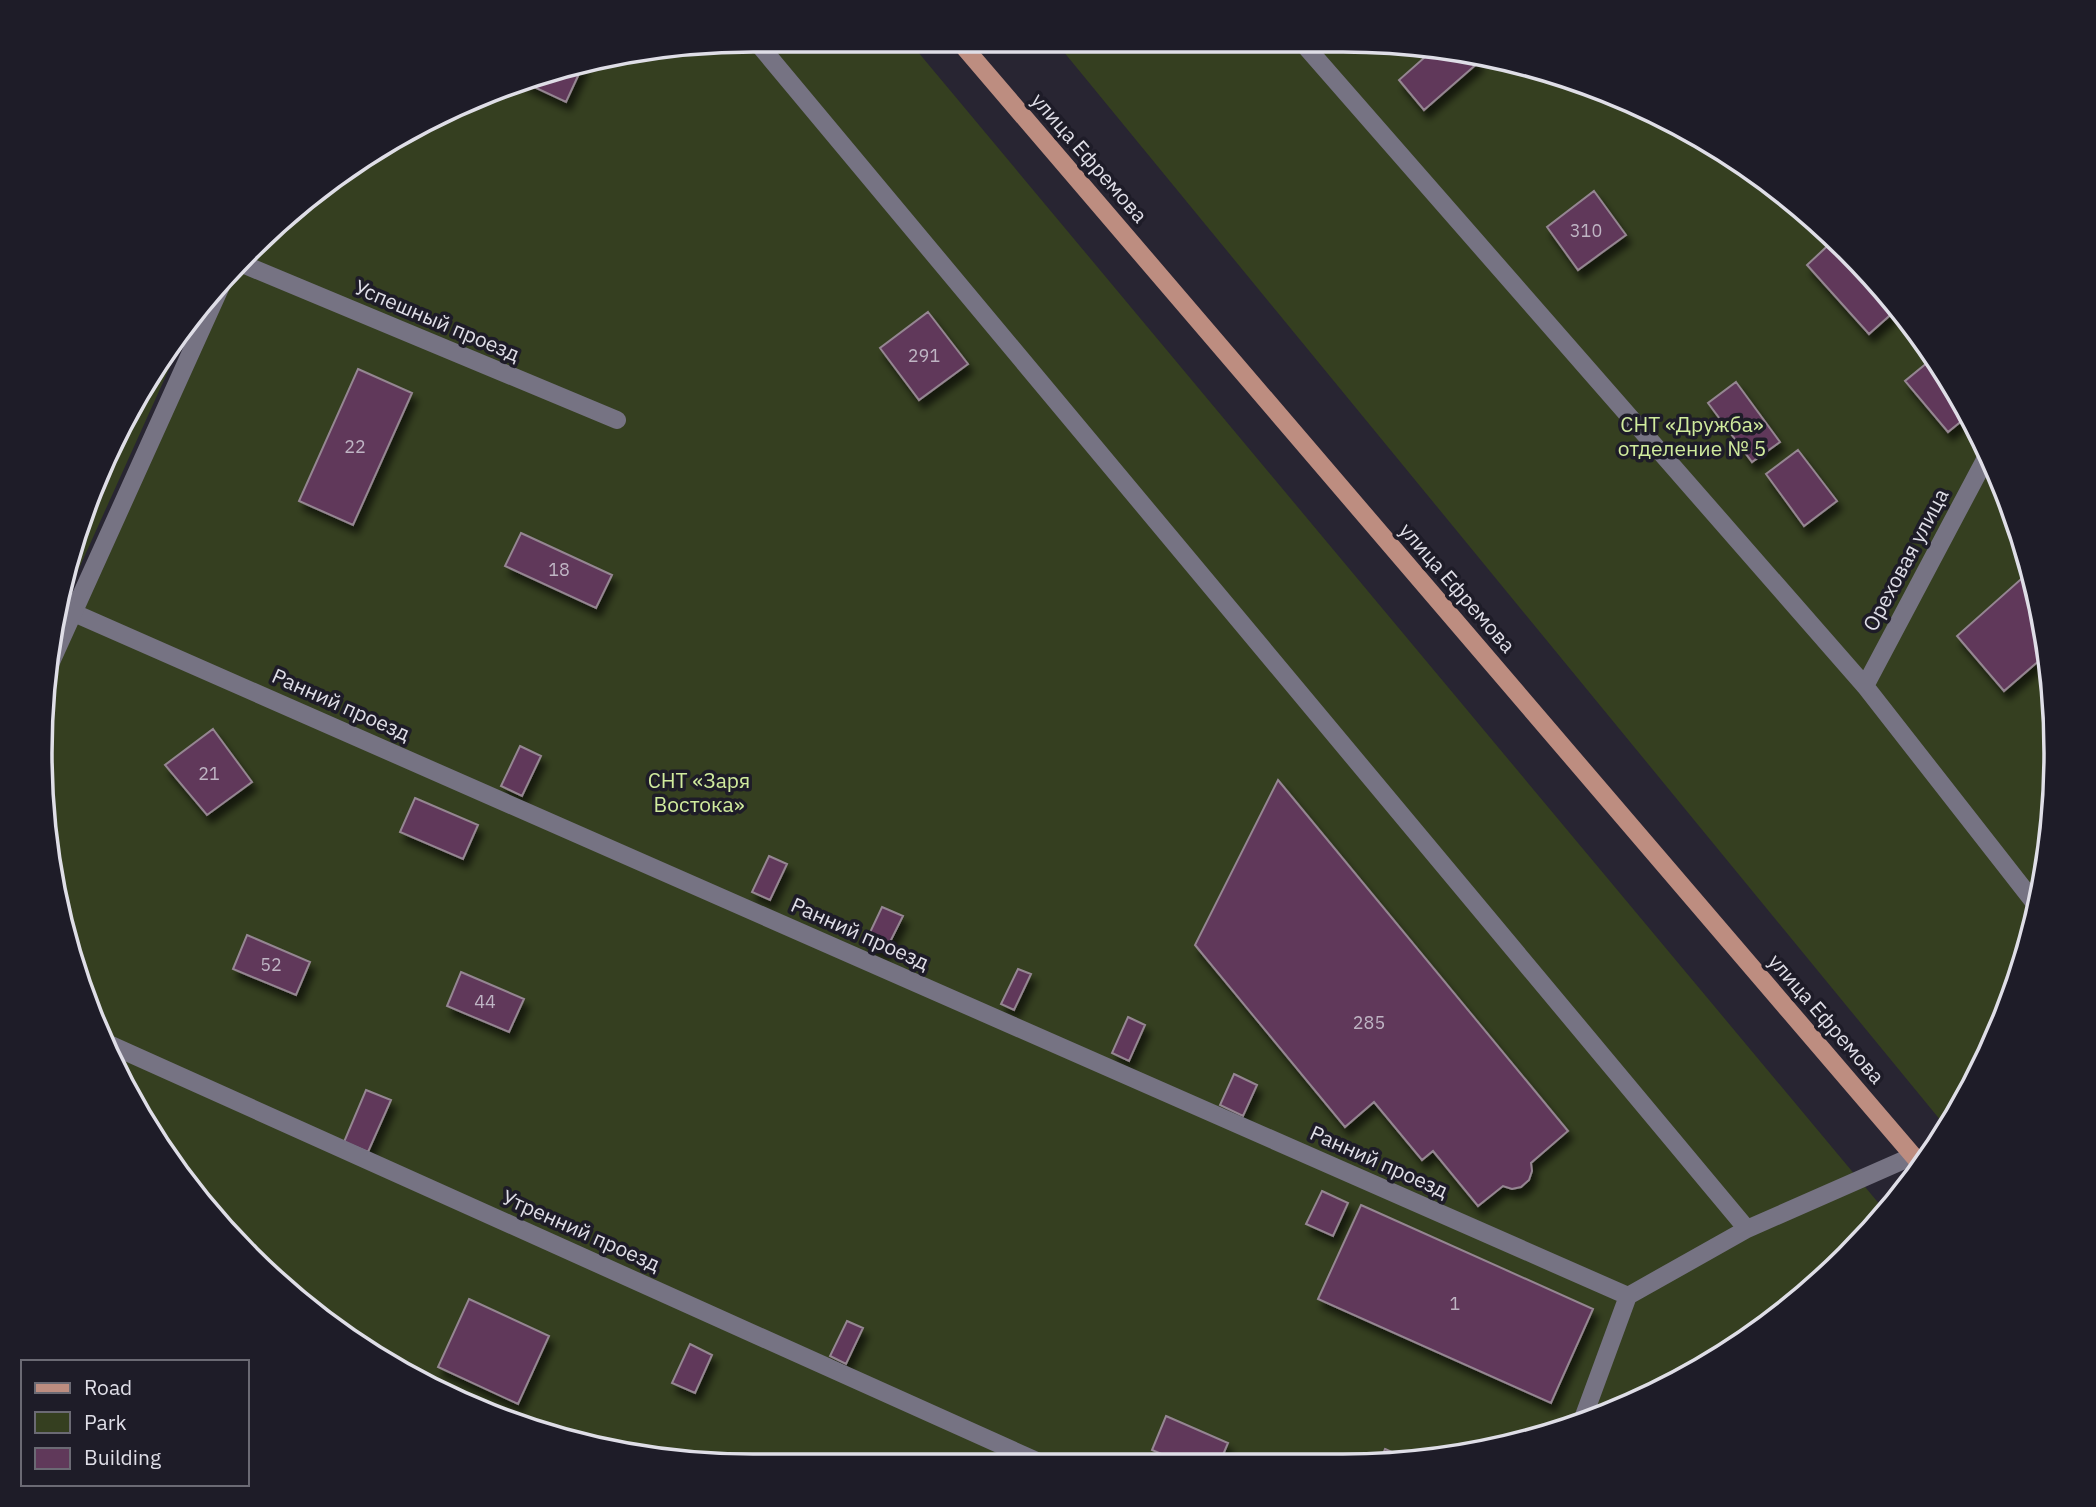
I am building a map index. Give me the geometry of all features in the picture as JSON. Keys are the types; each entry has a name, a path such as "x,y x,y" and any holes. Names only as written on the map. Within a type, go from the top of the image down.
{"main road":[{"name":"улица Ефремова","path":"968,52 1915,1157"}],"street":[{"path":"765,52 1747,1229"},
{"path":"1310,52 1865,686 2029,895"},
{"name":"Успешный проезд","path":"249,267 617,420"},
{"path":"62,637 209,312"},
{"name":"Ореховая улица","path":"1865,686 1982,466"},
{"name":"Ранний проезд","path":"74,612 1628,1296"},
{"name":"Утренний проезд","path":"118,1048 1021,1454"},
{"path":"1586,1410 1628,1296 1747,1229 1910,1164"}],"green space":[{"name":"СНТ «Заря Востока»","path":"918,52 1879,1204 1805,1281 1769,1310 1693,1361 1611,1401 1568,1417 1524,1431 1434,1449 1343,1454 754,1454 662,1449 572,1431 485,1401 443,1382 403,1361 327,1310 291,1281 226,1216 171,1143 146,1104 106,1022 76,935 66,890 58,845 52,754 58,662 63,636 209,312 226,291 291,226 364,171 403,146 485,106 572,76 617,66 708,54"},
{"name":"СНТ «Дружба» отделение № 5","path":"1064,52 1388,54 1434,58 1524,76 1611,106 1693,146 1769,197 1805,226 1870,291 1899,327 1950,403 1990,485 2020,572 2038,662 2042,708 2044,754 2038,845 2020,935 1990,1022 1971,1064 1940,1120"},
{"path":"172,363 75,578 106,485 146,403"}],"building":[{"path":"1425,57 1475,65 1424,110 1399,80"},
{"path":"579,75 566,102 535,88"},
{"path":"1594,191 1626,235 1578,270 1547,227"},
{"path":"1827,247 1890,315 1869,334 1807,265"},
{"path":"928,312 968,364 919,400 880,348"},
{"path":"1925,364 1960,422 1948,432 1905,381"},
{"path":"358,369 412,393 353,525 299,501"},
{"path":"1736,382 1780,442 1752,462 1708,403"},
{"path":"1798,450 1837,501 1804,526 1766,474"},
{"path":"521,533 612,575 596,608 505,566"},
{"path":"2021,579 2038,662 2004,691 1957,636"},
{"path":"213,729 252,782 207,815 165,765"},
{"path":"520,746 541,756 522,796 501,786"},
{"path":"1278,780 1568,1131 1531,1163 1529,1180 1521,1187 1512,1189 1503,1186 1478,1206 1433,1151 1422,1160 1374,1102 1345,1127 1195,945"},
{"path":"415,798 478,825 463,859 400,832"},
{"path":"769,856 787,864 770,900 752,892"},
{"path":"882,907 903,916 885,952 865,943"},
{"path":"247,935 310,962 296,995 233,969"},
{"path":"1018,969 1031,974 1014,1010 1001,1004"},
{"path":"461,972 524,999 509,1032 447,1006"},
{"path":"1128,1017 1145,1025 1129,1061 1112,1053"},
{"path":"1234,1074 1257,1085 1243,1116 1220,1105"},
{"path":"366,1090 391,1100 368,1152 344,1142"},
{"path":"1322,1191 1348,1203 1333,1236 1306,1224"},
{"path":"1361,1205 1593,1309 1551,1403 1318,1299"},
{"path":"469,1299 549,1336 518,1404 438,1367"},
{"path":"847,1321 863,1328 846,1364 830,1356"},
{"path":"690,1344 712,1355 695,1393 672,1383"},
{"path":"1166,1416 1228,1443 1223,1454 1161,1454 1152,1450"}]}
